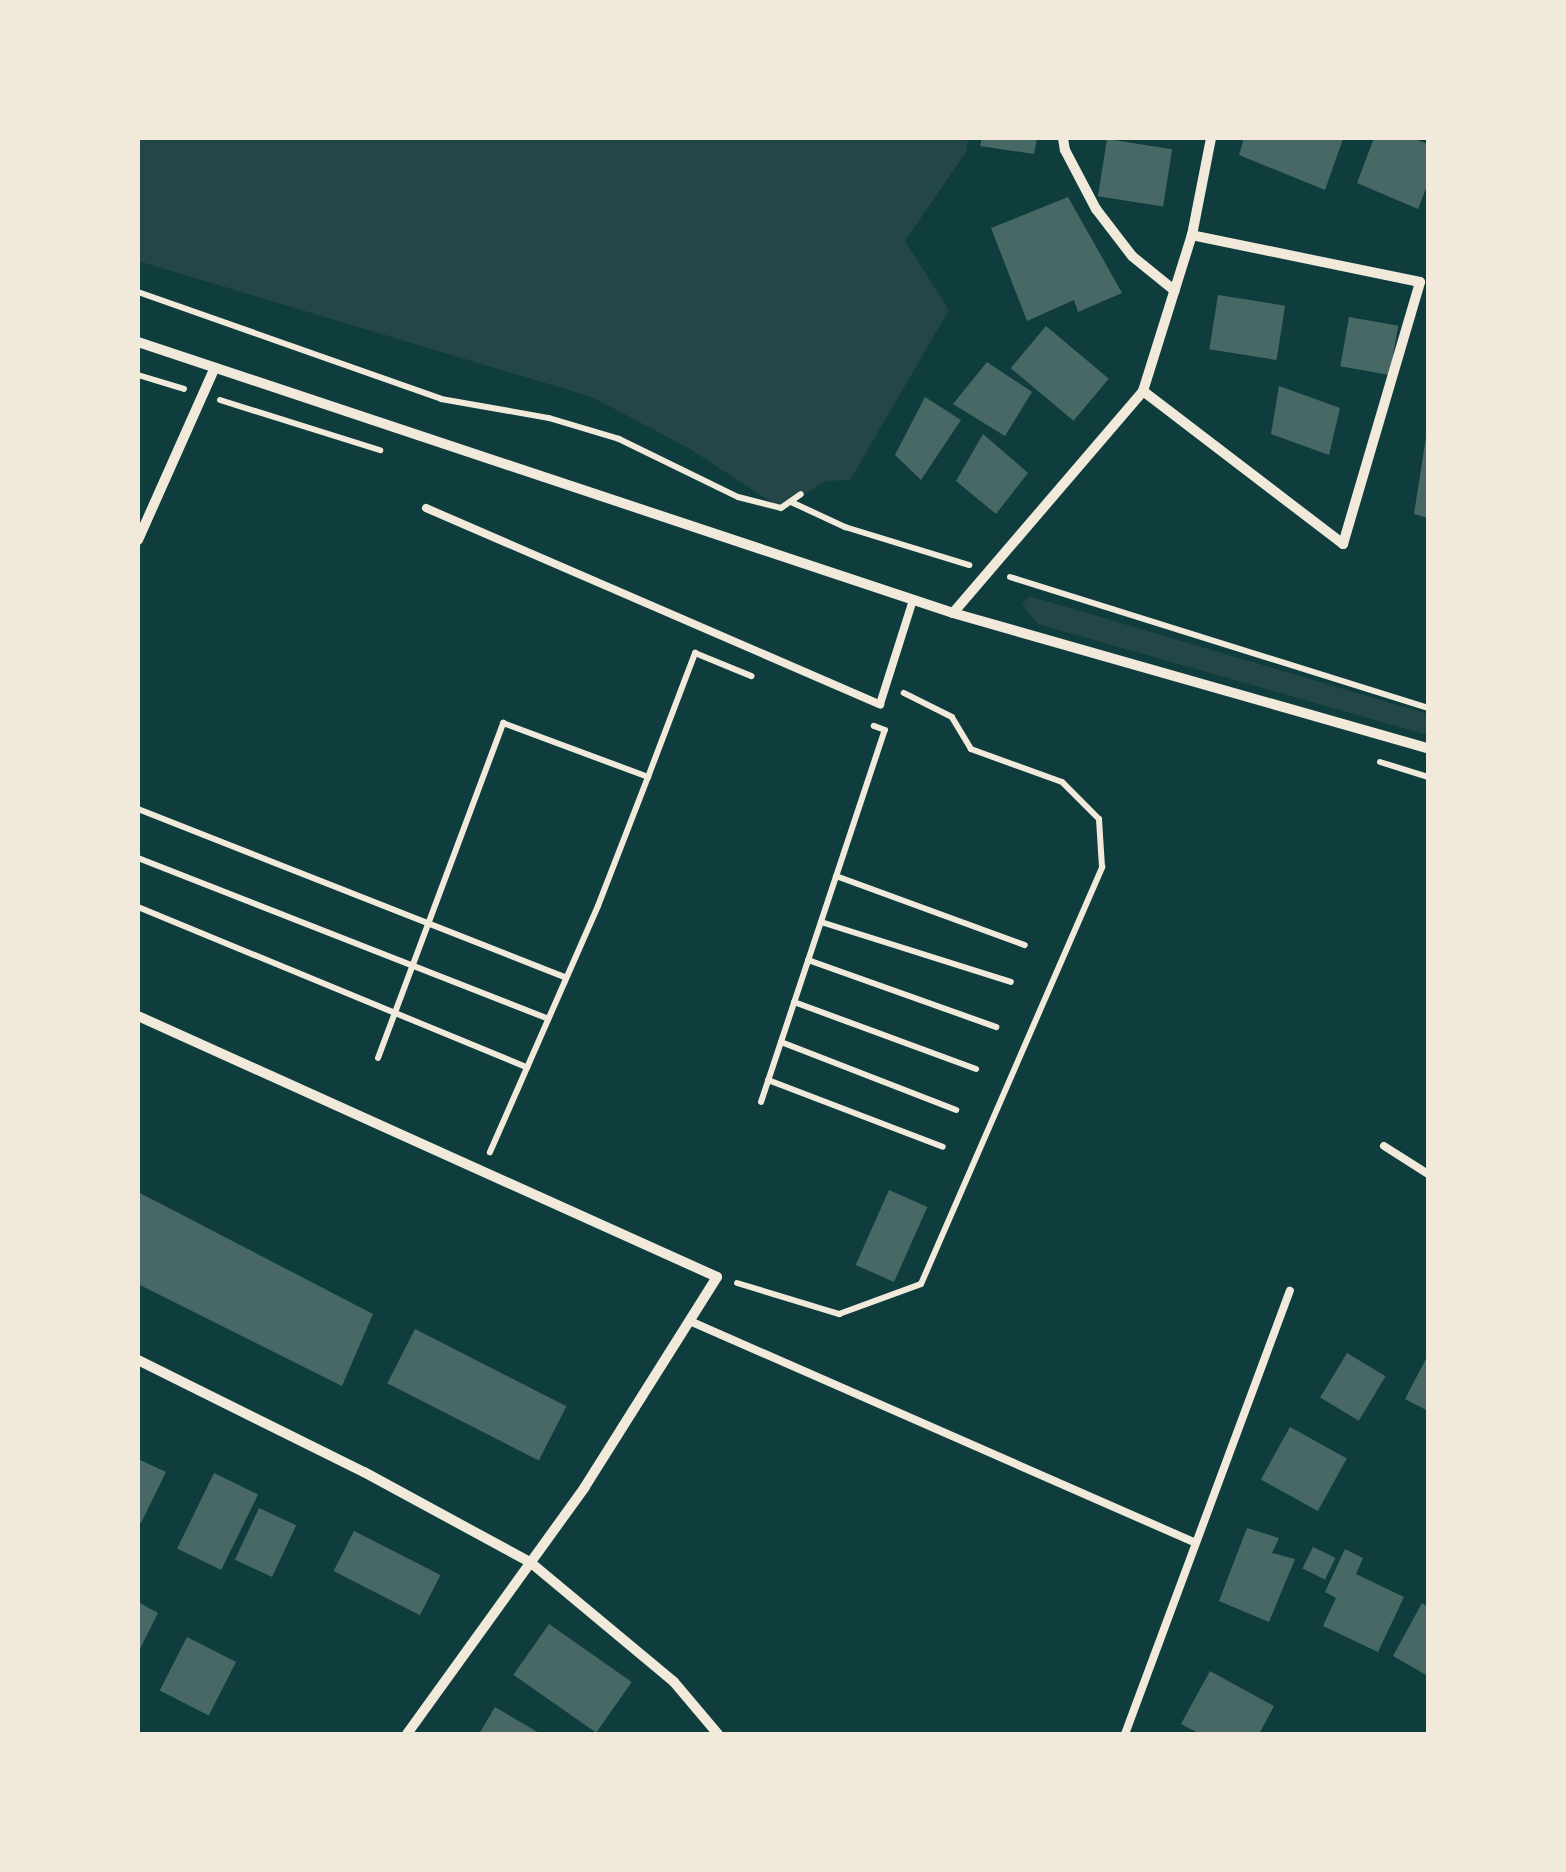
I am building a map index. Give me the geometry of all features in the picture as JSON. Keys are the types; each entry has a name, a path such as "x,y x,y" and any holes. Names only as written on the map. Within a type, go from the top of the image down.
{"street":[{"path":"1063,138 1065,150 1096,209 1132,256 1175,291"},
{"path":"953,613 1143,391 1192,234 1211,138"},
{"path":"1143,391 1343,544 1420,282 1192,234"},
{"path":"138,342 953,613 1428,748"},
{"path":"138,540 214,368"},
{"path":"138,1016 716,1277 692,1322 584,1488 407,1734"},
{"path":"138,1360 364,1472 530,1562 674,1682 718,1734"}],"lane":[{"path":"426,508 880,704 913,600"},
{"path":"1384,1146 1428,1174"},
{"path":"1125,1734 1290,1291"},
{"path":"692,1322 1196,1543"}],"path":[{"path":"138,292 441,399 549,418 619,439 738,497 781,508 801,494"},
{"path":"791,502 845,527 1428,708"},
{"path":"482,1172 566,978 695,653 764,681"},
{"path":"716,1277 839,1314 921,1284 1102,867 1099,819 1062,782 971,750 952,717 901,692"},
{"path":"378,1058 503,723 648,777"},
{"path":"761,1102 885,730 868,723"},
{"path":"138,809 566,978"},
{"path":"138,858 548,1019"},
{"path":"836,876 1026,945"},
{"path":"138,907 527,1067"},
{"path":"821,922 1011,982"},
{"path":"808,960 996,1028"},
{"path":"794,1002 976,1069"},
{"path":"781,1042 956,1110"},
{"path":"768,1080 944,1147"}],"shaded area":[{"path":"138,138 968,138 966,152 905,241 949,310 850,480 826,481 781,508 690,449 592,397 138,261"},
{"path":"1029,596 1428,714 1428,735 1038,624 1022,605"}],"building":[{"path":"982,138 1037,138 1034,154 980,146"},
{"path":"1244,138 1343,139 1325,190 1239,155"},
{"path":"1374,138 1412,138 1428,144 1428,183 1418,209 1357,183"},
{"path":"1107,139 1172,149 1163,207 1098,196"},
{"path":"1068,197 1122,293 1078,312 1074,300 1027,321 991,228"},
{"path":"1218,295 1285,306 1277,360 1209,349"},
{"path":"1349,317 1398,326 1390,375 1340,366"},
{"path":"1046,326 1109,379 1073,421 1011,368"},
{"path":"987,362 1032,392 1005,436 953,404"},
{"path":"1279,386 1340,408 1329,455 1271,434"},
{"path":"925,397 961,420 921,480 895,455"},
{"path":"983,434 1028,473 996,514 956,481"},
{"path":"1428,437 1428,518 1414,514"},
{"path":"889,1190 927,1207 894,1282 856,1265"},
{"path":"138,1192 373,1314 342,1386 138,1284"},
{"path":"415,1329 566,1406 539,1461 387,1383"},
{"path":"1347,1353 1386,1376 1359,1421 1320,1398"},
{"path":"1428,1355 1428,1411 1405,1399"},
{"path":"1290,1427 1347,1459 1318,1511 1261,1479"},
{"path":"138,1459 166,1472 141,1523 138,1521"},
{"path":"214,1473 258,1494 221,1570 177,1548"},
{"path":"259,1508 296,1525 272,1577 235,1560"},
{"path":"1247,1528 1279,1538 1272,1553 1295,1559 1269,1622 1219,1601"},
{"path":"354,1531 440,1575 420,1615 334,1571"},
{"path":"1313,1547 1335,1558 1325,1580 1302,1569"},
{"path":"1345,1549 1363,1558 1356,1574 1404,1597 1378,1652 1323,1626 1336,1598 1325,1592"},
{"path":"138,1602 158,1613 138,1653"},
{"path":"1422,1603 1428,1607 1428,1676 1393,1656"},
{"path":"549,1624 632,1682 596,1733 513,1675"},
{"path":"187,1637 236,1662 209,1715 160,1690"},
{"path":"1210,1671 1274,1706 1259,1734 1200,1734 1181,1724"},
{"path":"495,1707 541,1734 479,1734"}]}
